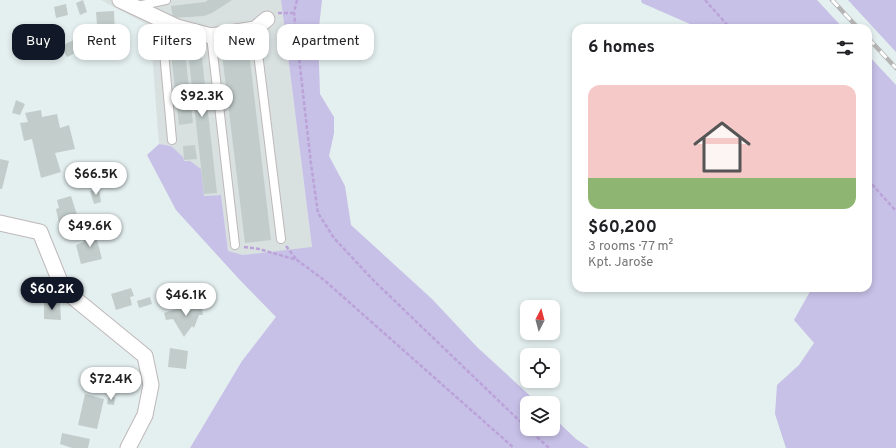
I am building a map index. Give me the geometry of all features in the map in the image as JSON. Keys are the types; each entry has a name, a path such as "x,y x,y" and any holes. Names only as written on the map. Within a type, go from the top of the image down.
{"street":[{"path":"120,0 177,27 214,36"},
{"path":"260,24 267,18"},
{"path":"0,222 40,232 63,289 145,356 151,385 145,415 128,448"}],"lane":[{"path":"134,7 166,0"},
{"path":"161,19 172,140"},
{"path":"211,36 235,246"},
{"path":"259,60 281,239"}],"path":[{"path":"297,0 294,12 318,213 334,238 374,281 520,422"},
{"path":"705,0 726,24"},
{"path":"872,184 896,211"},
{"path":"281,239 297,260 324,280 514,448"},
{"path":"235,246 259,249 297,260"},
{"path":"535,436 549,448"}],"shaded area":[{"path":"101,0 281,0 284,24 277,24 277,60 288,60 312,248 243,255 228,251 221,195 204,196 183,161 171,146 159,144 153,60 206,60 206,24 146,24"},
{"path":"281,0 322,0 319,24 284,24"},
{"path":"641,0 817,0 839,24 690,24 642,3"},
{"path":"848,0 896,0 896,52 872,26 872,24 870,24"},
{"path":"872,59 896,85 896,448 786,448 775,414 777,385 799,365 814,343 794,320 810,292 872,292"},
{"path":"289,60 319,60 320,94 334,117 334,133 329,156 345,186 351,225 432,299 477,347 530,396 520,396 520,436 560,436 560,424 576,439 589,448 190,448 242,361 276,317 176,210 147,155 159,144 171,146 183,157 184,161 190,161 201,169 204,196 221,195 228,251 243,255 312,247"}],"building":[{"path":"83,0 87,12 80,15 76,3"},
{"path":"208,0 232,0 212,13 204,16 173,18 171,6 205,2"},
{"path":"66,4 68,15 56,18 54,7"},
{"path":"114,11 115,24 97,24 96,12"},
{"path":"73,40 73,54 67,57 65,53 65,44"},
{"path":"172,60 186,60 193,123 179,125"},
{"path":"189,60 202,60 217,193 204,194"},
{"path":"223,60 250,60 271,240 245,243"},
{"path":"16,100 25,104 20,115 12,113"},
{"path":"41,110 42,117 57,114 60,128 69,125 75,149 55,153 61,172 41,178 32,139 24,141 20,123 28,122 25,113"},
{"path":"195,145 197,159 184,160 183,146"},
{"path":"0,159 9,161 2,189 0,189"},
{"path":"99,189 101,202 94,204 90,191"},
{"path":"71,196 78,218 59,223 56,209 59,208 57,200"},
{"path":"101,230 103,239 97,240 102,259 81,264 76,245 84,242 82,235"},
{"path":"131,288 134,296 130,297 132,305 116,310 111,294"},
{"path":"150,297 152,304 139,308 137,301"},
{"path":"60,301 61,320 44,319 44,302"},
{"path":"201,301 203,315 199,315 194,328 192,326 184,337 173,319 166,320 164,313"},
{"path":"170,348 188,351 186,369 168,367"},
{"path":"85,394 104,399 97,429 78,425"},
{"path":"109,396 115,397 114,405 107,404"},
{"path":"62,433 90,439 88,448 72,448 60,444"}],"railway":[{"path":"832,0 854,24"},
{"path":"872,42 896,68"}]}
